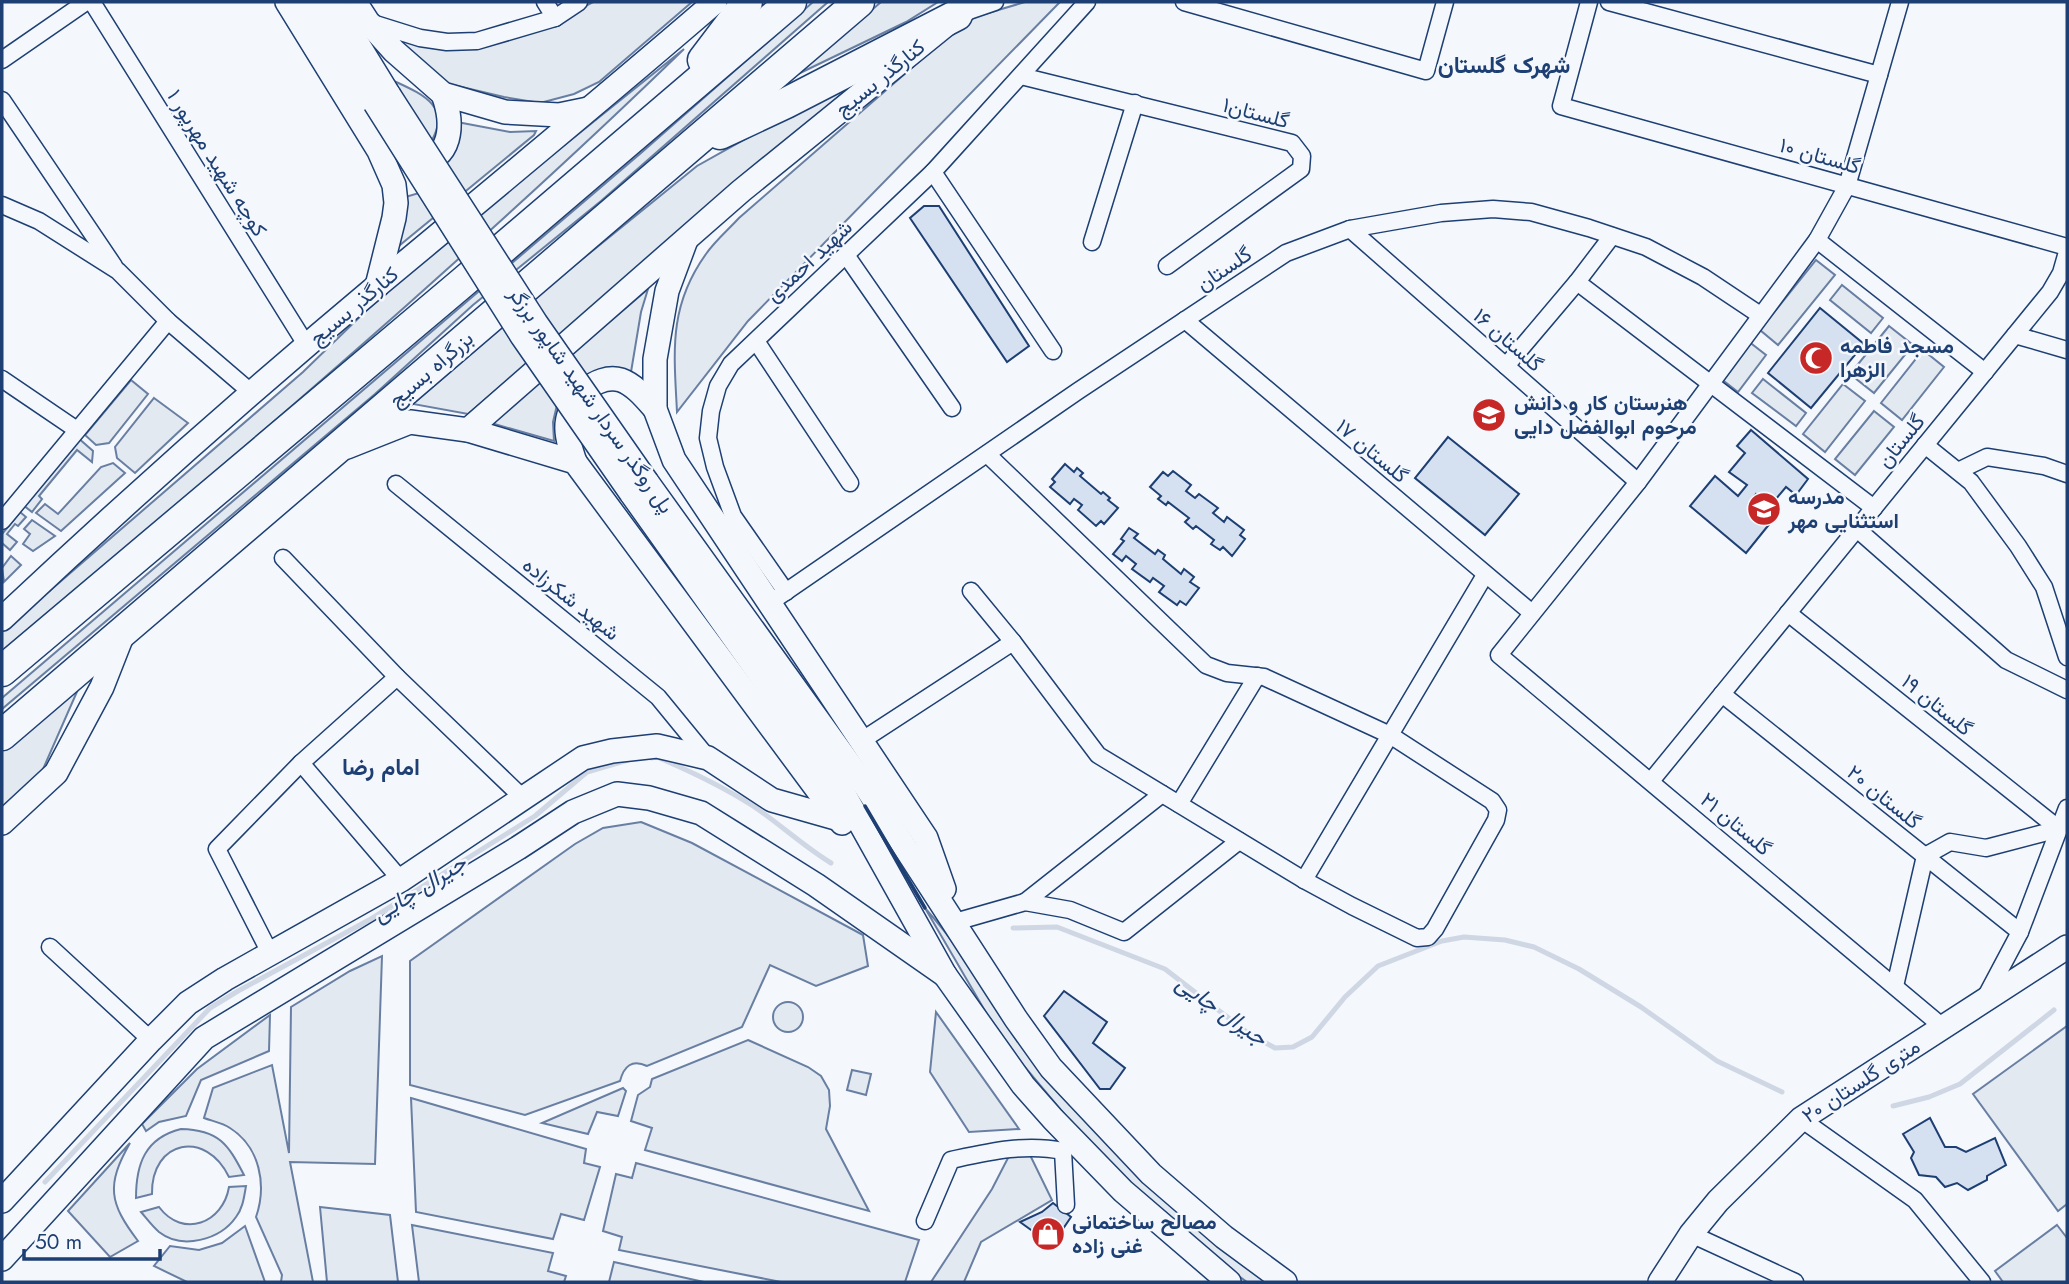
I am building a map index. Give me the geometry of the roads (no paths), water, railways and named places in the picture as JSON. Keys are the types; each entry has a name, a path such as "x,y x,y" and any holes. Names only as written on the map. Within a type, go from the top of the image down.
{"highway":[{"path":"666,108 747,2"},
{"path":"2,671 462,284 791,2"},
{"name":"بزرگراه بسیج","path":"2,735 859,2"},
{"path":"685,151 786,103 965,9"}],"main road":[{"path":"287,2 379,151 394,185 396,203 377,286"},
{"name":"پل روگذر سردار شهید شاپور برزگر","path":"311,2 382,99 536,323 639,487 840,787 906,906"},
{"name":"پل روگذر سردار شهید شاپور برزگر","path":"332,2 382,99"},
{"path":"355,2 368,22 394,51 443,94 505,112 526,114 559,115 594,107"},
{"name":"کنارگذر بسیج","path":"5,611 252,393 594,107 715,2"},
{"name":"کنارگذر بسیج","path":"468,430 741,191 965,9"},
{"path":"379,151 399,162 415,164 425,163 438,156 449,134 448,107 443,94"},
{"path":"686,240 667,291 654,359 656,409 674,460 777,598 861,741 926,838 955,922 1016,1019 1051,1068 1143,1166 1184,1204 1285,1282"},
{"path":"656,409 639,391 621,380 604,381 590,386 575,403 567,424 568,440 575,462 906,906 944,975 1068,1145 1229,1282"},
{"path":"333,452 410,422 468,430 575,462"},
{"name":"پل روگذر سردار شهید شاپور برزگر","path":"639,487 866,787 955,922"},
{"path":"2,823 56,774 102,687 126,628"},
{"path":"38,1219 4,1192 188,1003 401,880 583,758 612,751 657,746 708,758 772,800 839,819"},
{"path":"2,1259 204,1038 573,812 617,794 649,798 701,813 816,885 944,975"},
{"name":"۲۰ متری گلستان","path":"1660,1282 1691,1234 1718,1201 1801,1119 2067,947"}],"street":[{"path":"2,60 89,2"},
{"name":"کوچه شهید مهرپور ۱","path":"89,2 307,346"},
{"path":"545,2 555,18"},
{"path":"368,22 420,38 446,42 477,41 555,18 579,2"},
{"path":"965,9 995,2"},
{"name":"شهید احمدی","path":"777,598 733,516 715,467 708,438 711,411 718,386 731,364 933,172 1087,2"},
{"path":"1184,2 1426,71 1445,2"},
{"name":"گلستان ۱۰","path":"1589,2 1561,106 2067,247"},
{"path":"1609,2 1879,75"},
{"path":"1532,613 1639,482 1817,240 1847,186 1900,2"},
{"name":"گلستان۱","path":"1021,76 1292,144 1302,156 1301,169 1167,265"},
{"path":"2,100 118,271 168,321 252,393"},
{"path":"1092,242 1135,103"},
{"path":"933,172 1053,351"},
{"path":"2,205 39,221 118,271"},
{"name":"گلستان","path":"777,598 1286,253 1350,229 1441,213 1493,209 1531,212 1646,247 1703,277 1760,315"},
{"name":"گلستان ۱۶","path":"1350,229 1639,482"},
{"path":"1506,366 1612,236"},
{"path":"1817,240 1985,372"},
{"name":"گلستان","path":"1651,780 2050,292 2061,272 2067,252"},
{"path":"846,255 952,408"},
{"path":"1577,282 1874,508"},
{"name":"گلستان ۱۷","path":"1185,320 1532,613"},
{"path":"2,521 168,321"},
{"path":"2015,335 2067,350"},
{"path":"755,341 850,483"},
{"path":"2,379 77,430"},
{"path":"1925,444 1971,482 2018,546 2043,587 2066,649"},
{"path":"971,591 1098,755 1304,880 1352,906 1417,938 1428,937 1435,929 1496,820 1498,810 1492,801 1390,735 1265,677 1227,673 1206,664 987,454"},
{"path":"1958,471 1987,457 2067,474"},
{"name":"شهید شکرزاده","path":"396,484 658,697 708,758"},
{"path":"1857,529 2007,660 2067,690"},
{"path":"283,558 397,677 523,798"},
{"path":"1304,880 1485,575"},
{"name":"گلستان ۲۱","path":"1532,613 1499,655 1944,1028"},
{"name":"گلستان ۱۹","path":"1788,613 2059,829"},
{"path":"861,741 1013,642"},
{"path":"1179,804 1257,676"},
{"path":"271,953 216,849 301,763 397,677"},
{"name":"گلستان ۲۰","path":"1722,694 2020,932"},
{"path":"301,763 401,880"},
{"path":"955,922 1025,902 1162,794"},
{"path":"1982,1003 2020,932 2067,808"},
{"path":"1895,986 1925,856 1950,842 1986,848 2059,829"},
{"path":"1025,902 1070,910 1124,932 1239,841"},
{"path":"50,947 151,1040"},
{"path":"1801,1119 1915,1200 1982,1282"},
{"path":"925,1221 951,1160 1000,1149 1068,1145 1066,1205"},
{"path":"1691,1234 1795,1282"}],"waterway":[{"name":"جیرال چایی","path":"651,758 657,757 718,785 763,813 831,863"},
{"name":"جیرال چایی","path":"45,1182 210,1008 369,920 535,816 587,772 628,760"},
{"name":"جیرال چایی","path":"1013,928 1057,927 1165,969 1248,1033 1275,1048 1293,1047 1312,1037 1345,997 1378,966 1442,941 1464,937 1505,940 1534,947 1579,969 1641,1007 1717,1061 1782,1092"},
{"name":"جیرال چایی","path":"1893,1106 1929,1097 1960,1084 2054,1010"}],"place":[{"name":"مسجد فاطمه الزهرا","path":"1816,358"},
{"name":"هنرستان کار و دانش مرحوم ابوالفضل دایی","path":"1489,415"},
{"name":"مدرسه استثنایی مهر","path":"1764,509"},
{"name":"مصالح ساختمانی غنی زاده","path":"1048,1234"}],"district":[{"name":"شهرک گلستان","path":"1504,65"},
{"name":"امام رضا","path":"381,767"}]}
